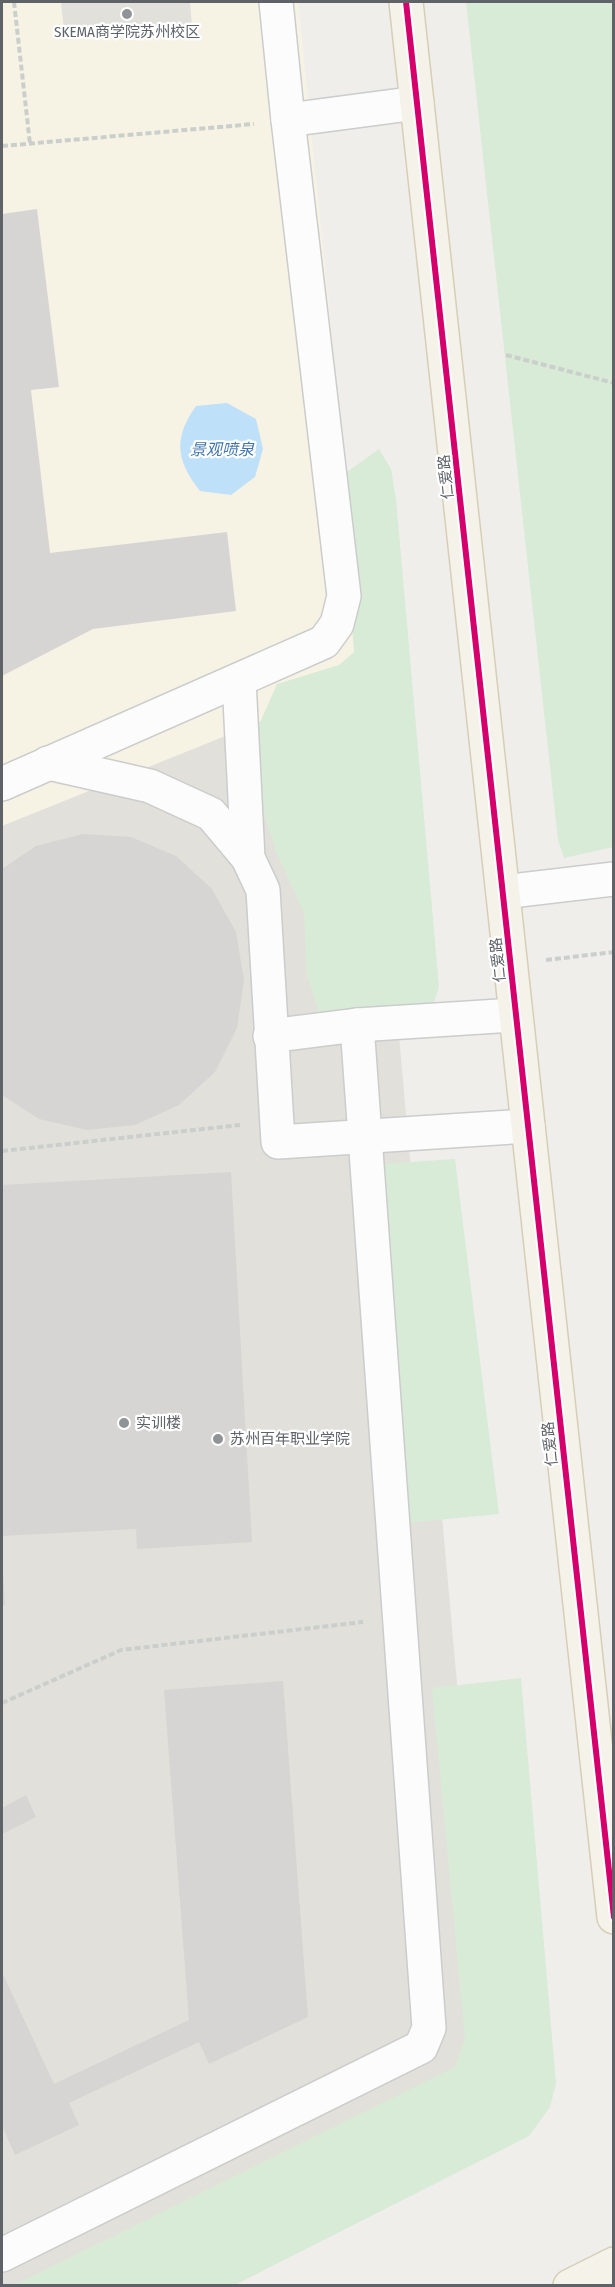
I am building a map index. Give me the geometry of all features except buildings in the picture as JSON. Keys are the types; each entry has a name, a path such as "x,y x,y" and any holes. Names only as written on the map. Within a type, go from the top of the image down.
{"main road":[{"name":"仁爱路","path":"406,2 614,1917"},
{"path":"570,2286 614,2264"}],"lane":[{"path":"2,784 324,642 337,624 344,596 276,2"},
{"path":"288,120 417,103"},
{"path":"238,680 249,858"},
{"path":"48,764 150,786 211,814 249,858 263,890 270,1036 279,1142 528,1126"},
{"path":"503,892 614,879"},
{"path":"270,1036 357,1025 515,1016"},
{"path":"2,2255 421,2047 429,2028 357,1025"}],"path":[{"path":"14,2 30,144"},
{"path":"2,147 288,120"},
{"path":"506,355 614,383"},
{"path":"510,965 614,952"},
{"path":"2,1151 277,1121"},
{"path":"2,1702 121,1650 399,1618"}],"shaded area":[{"path":"2,2 298,2 367,679 2,826"},
{"name":"SKEMA商学院苏州校区","path":"61,2 190,2 192,26 65,40"},
{"name":"苏州百年职业学院","path":"367,679 490,2052 212,2285 2,2286 2,826"}],"green space":[{"path":"466,2 613,2 613,847 564,858 558,840"},
{"path":"379,449 391,469 396,499 439,987 433,1005 418,1016 319,1012 307,975 304,913 277,854 251,773 253,738 277,684 339,665 354,652 340,477"},
{"path":"455,1159 499,1514 406,1523 380,1164"},
{"path":"521,1678 556,2083 550,2107 529,2136 235,2285 15,2285 455,2067 465,2039 432,1688"}],"water":[{"name":"景观喷泉","path":"227,403 256,419 263,449 255,477 231,495 200,491 186,470 180,449 184,429 196,406"}],"cycle path":[{"path":"406,2 614,1917"}],"place":[{"name":"SKEMA商学院苏州校区","path":"127,14"},
{"name":"实训楼","path":"124,1423"},
{"name":"苏州百年职业学院","path":"218,1439"}]}
